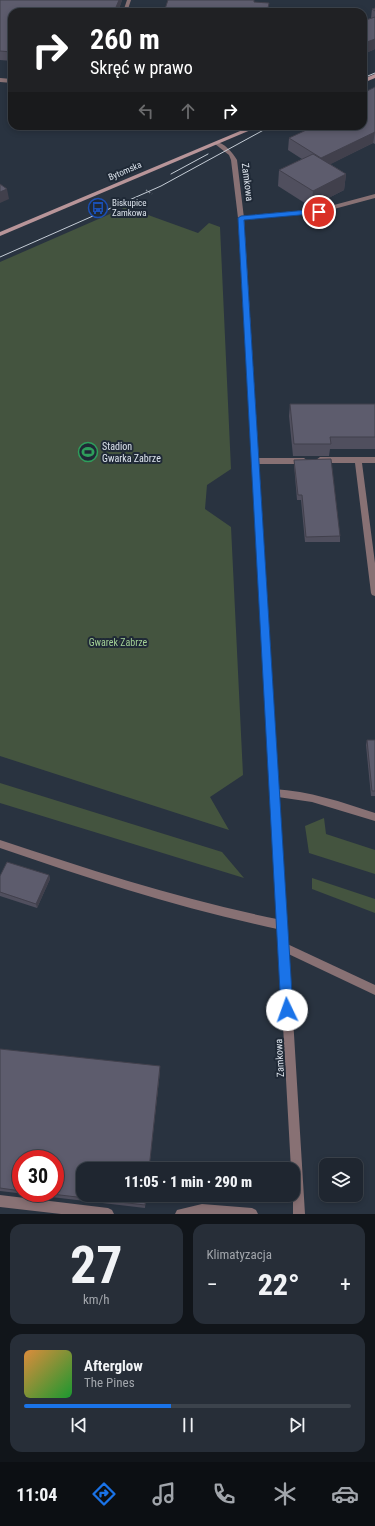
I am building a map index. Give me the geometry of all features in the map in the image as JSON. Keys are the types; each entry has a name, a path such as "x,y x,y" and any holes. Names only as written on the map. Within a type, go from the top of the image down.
{"street":[{"name":"Bytomska","path":"0,234 248,130"},
{"name":"Zamkowa","path":"217,143 227,150 234,160 241,218 299,1214"},
{"path":"241,218 319,212 375,196"},
{"path":"358,460 375,593"},
{"path":"255,461 375,460"},
{"path":"274,792 302,796 375,817"},
{"path":"0,844 92,875 244,918 282,925"},
{"path":"283,947 375,990"},
{"path":"0,1201 108,1214"},
{"path":"181,1214 202,1210 252,1214"}],"green space":[{"name":"Gwarek Zabrze","path":"126,207 198,233 209,223 220,227 231,469 207,485 205,509 231,527 243,775 210,797 229,830 0,756 0,262"},
{"path":"0,783 222,852 244,878 0,803"},
{"path":"324,818 326,834 375,850 375,874 309,853 305,826"},
{"path":"312,878 375,899 375,913 312,889"}],"building":[{"path":"0,0 119,0 116,8 8,8 8,52 0,51"},
{"path":"168,0 254,0 254,2 269,3 268,8 165,8"},
{"path":"375,17 375,39 367,42 367,20"},
{"path":"375,87 375,132 321,158 289,138 306,130 367,130 367,91"},
{"path":"313,154 346,174 313,191 279,170"},
{"path":"0,184 7,189 0,192"},
{"path":"290,404 375,404 375,437 330,437 331,444 294,444"},
{"path":"331,459 340,536 306,537 302,495 298,495 294,460"},
{"path":"367,740 375,740 375,791 372,791"},
{"path":"7,862 49,875 36,904 0,892 0,876"},
{"path":"0,1049 160,1066 150,1162 76,1162 76,1197 64,1195 64,1150 12,1150 12,1190 0,1188"},
{"path":"120,1202 145,1202 145,1205"}],"tram line":[{"path":"367,76 375,73"},
{"path":"0,257 161,186 264,130"},
{"path":"171,174 208,154"}],"place":[{"name":"Biskupice Zamkowa","path":"98,208"},
{"name":"Stadion Gwarka Zabrze","path":"88,452"}],"route":[{"path":"287,1010 241,218 319,212"}]}
